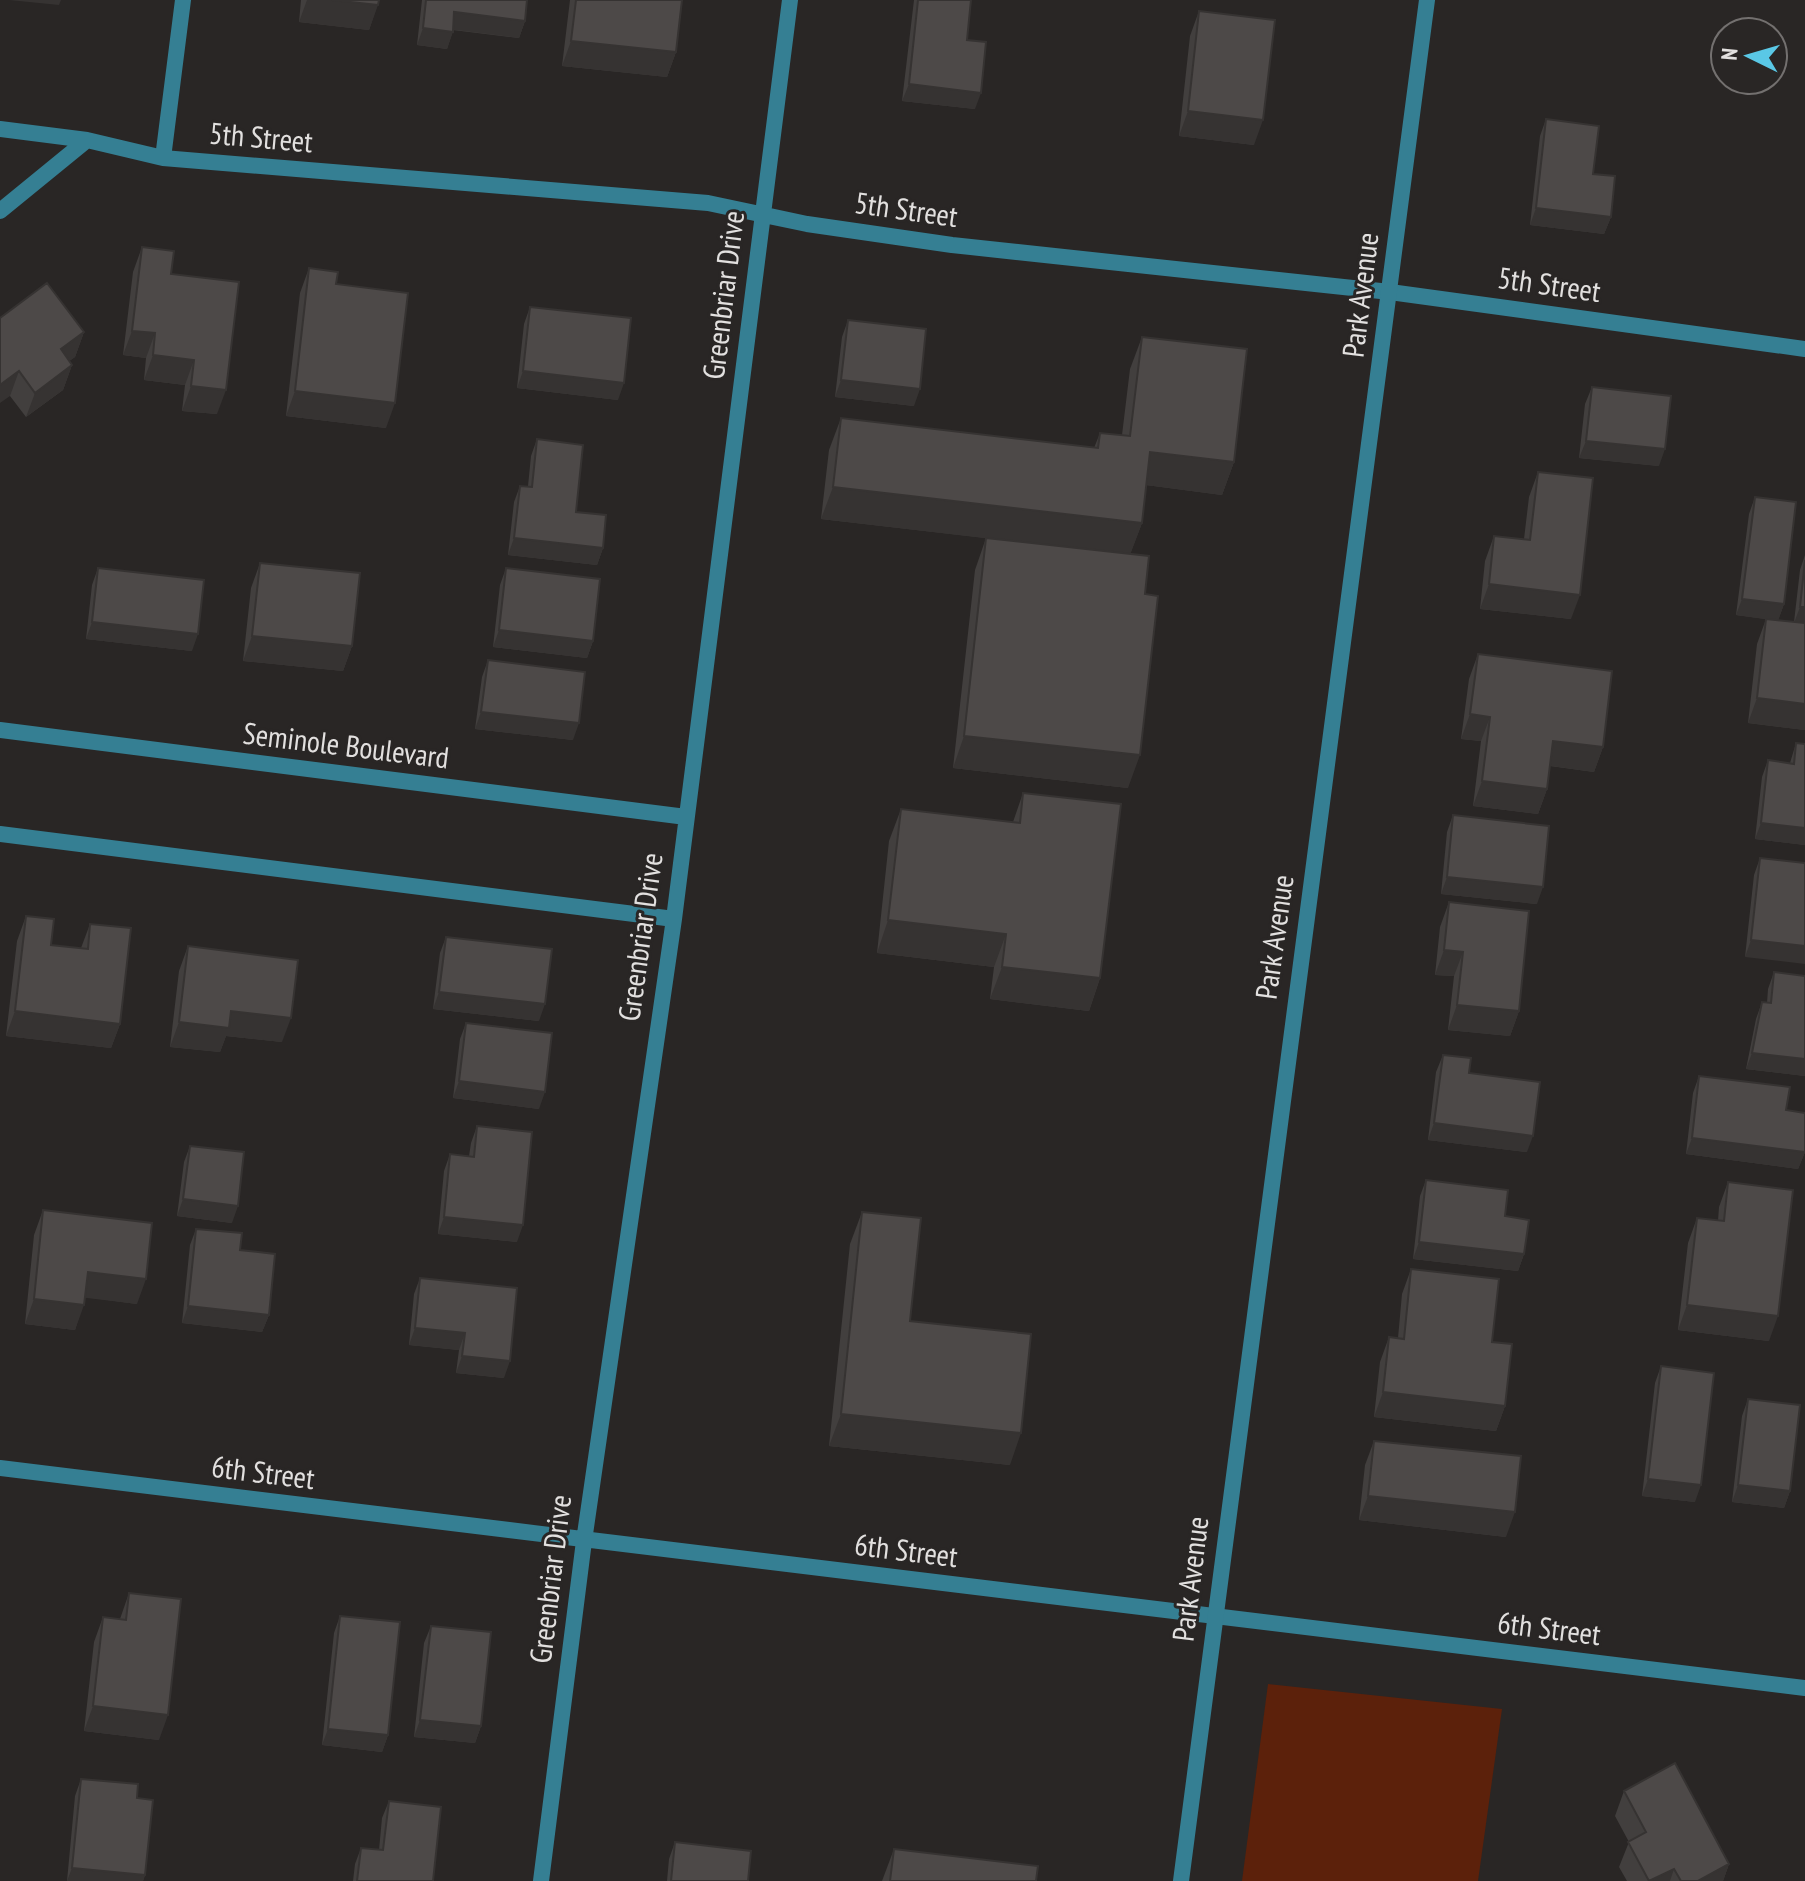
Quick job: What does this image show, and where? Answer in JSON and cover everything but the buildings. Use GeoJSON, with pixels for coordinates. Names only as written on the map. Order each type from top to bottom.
{"type":"FeatureCollection","features":[{"type":"Feature","properties":{"kind":"street"},"geometry":{"type":"LineString","coordinates":[[163,158],[183,0]]}},
{"type":"Feature","properties":{"kind":"street","name":"Greenbriar Drive"},"geometry":{"type":"LineString","coordinates":[[541,1881],[584,1541],[674,919],[790,0]]}},
{"type":"Feature","properties":{"kind":"street","name":"Park Avenue"},"geometry":{"type":"LineString","coordinates":[[1181,1881],[1427,0]]}},
{"type":"Feature","properties":{"kind":"street","name":"5th Street"},"geometry":{"type":"LineString","coordinates":[[0,129],[87,140],[163,158],[708,203],[762,215],[952,245],[1390,292],[1805,349]]}},
{"type":"Feature","properties":{"kind":"street"},"geometry":{"type":"LineString","coordinates":[[0,211],[87,140]]}},
{"type":"Feature","properties":{"kind":"street","name":"Seminole Boulevard"},"geometry":{"type":"LineString","coordinates":[[0,730],[686,817]]}},
{"type":"Feature","properties":{"kind":"street"},"geometry":{"type":"LineString","coordinates":[[0,834],[674,919]]}},
{"type":"Feature","properties":{"kind":"street","name":"6th Street"},"geometry":{"type":"LineString","coordinates":[[0,1468],[1805,1688]]}},
{"type":"Feature","properties":{"kind":"shaded area"},"geometry":{"type":"Polygon","coordinates":[[[1268,1684],[1502,1709],[1478,1881],[1242,1881],[1268,1684]]]}}]}
